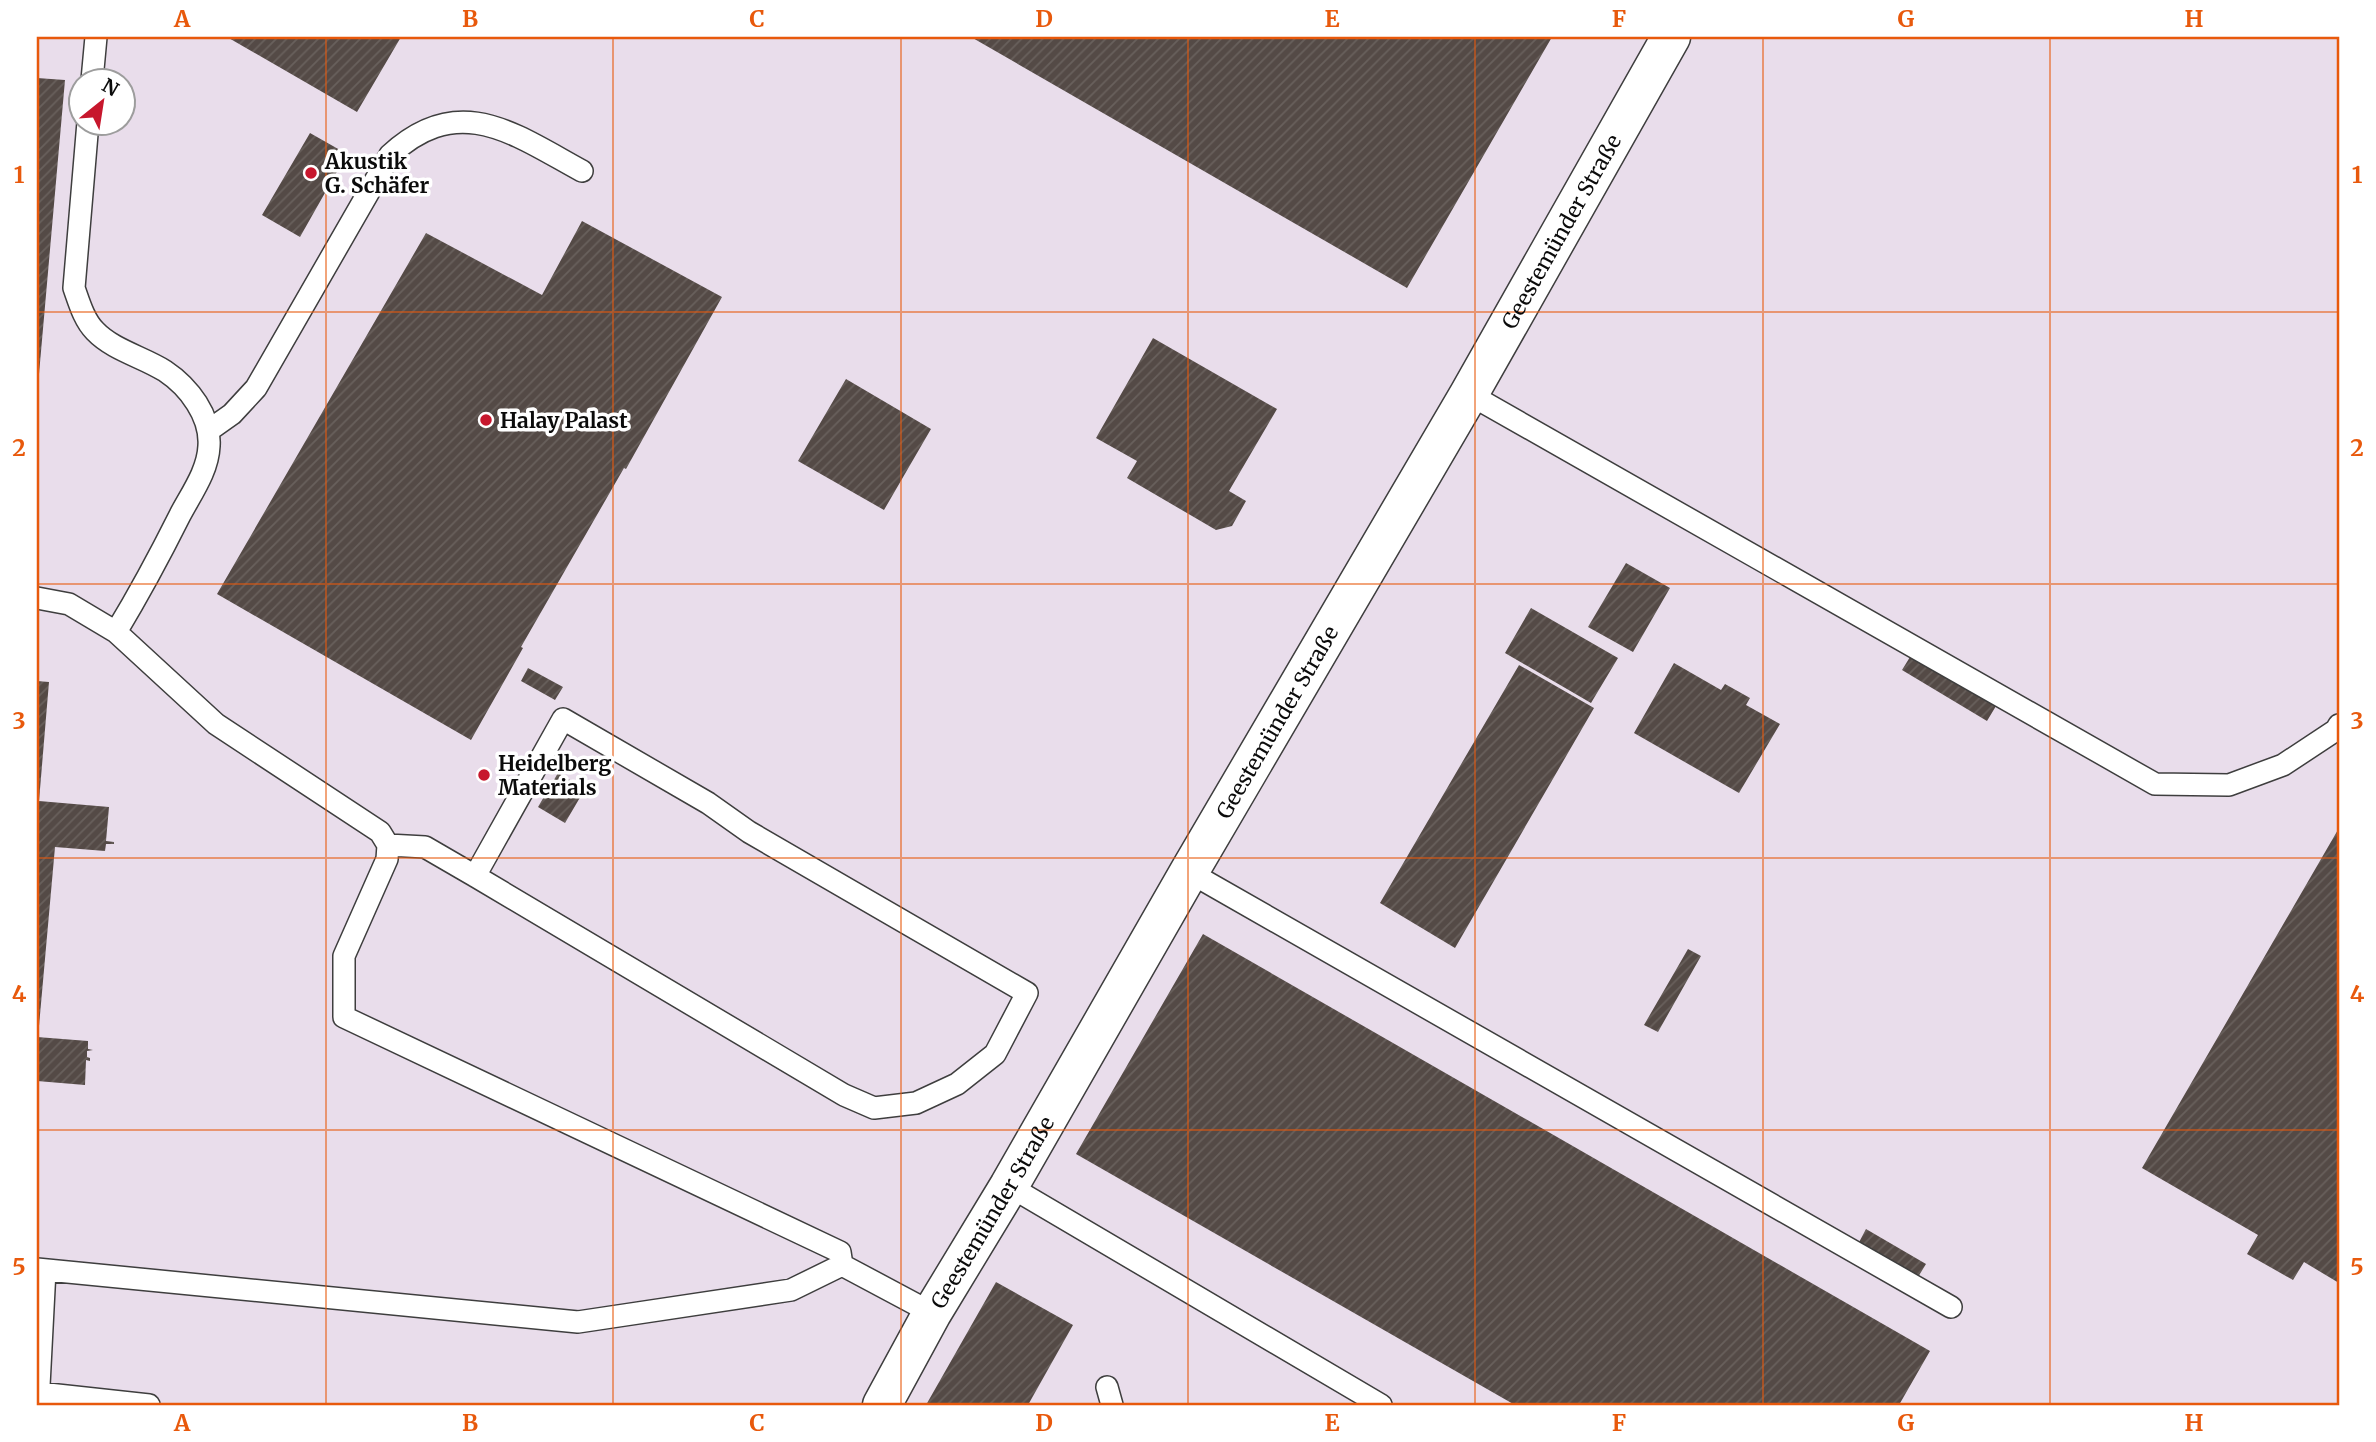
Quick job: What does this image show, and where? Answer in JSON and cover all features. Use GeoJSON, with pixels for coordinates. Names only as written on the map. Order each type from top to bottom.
{"type":"FeatureCollection","features":[{"type":"Feature","properties":{"kind":"street","name":"Geestemünder Straße"},"geometry":{"type":"LineString","coordinates":[[882,1405],[932,1313],[1009,1186],[1469,394],[1671,37]]}},
{"type":"Feature","properties":{"kind":"lane"},"geometry":{"type":"LineString","coordinates":[[93,66],[96,37]]}},
{"type":"Feature","properties":{"kind":"lane"},"geometry":{"type":"LineString","coordinates":[[208,431],[232,414],[256,388],[390,155],[409,137],[454,121],[479,123],[507,130],[582,171]]}},
{"type":"Feature","properties":{"kind":"lane"},"geometry":{"type":"LineString","coordinates":[[87,136],[74,288],[82,310],[94,331],[168,373],[188,392],[202,411],[209,447],[203,472],[140,593],[116,632]]}},
{"type":"Feature","properties":{"kind":"lane"},"geometry":{"type":"LineString","coordinates":[[1469,394],[2155,784],[2229,785],[2283,765],[2336,730],[2339,724]]}},
{"type":"Feature","properties":{"kind":"lane"},"geometry":{"type":"LineString","coordinates":[[37,598],[69,604],[116,632],[216,724],[380,832],[388,845],[387,859],[344,957],[344,1017],[840,1252],[842,1265]]}},
{"type":"Feature","properties":{"kind":"lane"},"geometry":{"type":"LineString","coordinates":[[388,845],[425,846],[475,876],[844,1095],[874,1108],[916,1103],[957,1084],[995,1054],[1027,993],[749,832],[708,803],[563,719],[475,876]]}},
{"type":"Feature","properties":{"kind":"lane"},"geometry":{"type":"LineString","coordinates":[[1189,872],[1951,1307]]}},
{"type":"Feature","properties":{"kind":"lane"},"geometry":{"type":"LineString","coordinates":[[1009,1186],[1381,1405]]}},
{"type":"Feature","properties":{"kind":"lane"},"geometry":{"type":"LineString","coordinates":[[149,1405],[39,1399],[41,1269],[578,1322],[791,1290],[842,1265]]}},
{"type":"Feature","properties":{"kind":"lane"},"geometry":{"type":"LineString","coordinates":[[842,1265],[932,1313]]}},
{"type":"Feature","properties":{"kind":"shaded area"},"geometry":{"type":"Polygon","coordinates":[[[37,37],[2339,37],[2339,1405],[37,1405],[37,37]]]}},
{"type":"Feature","properties":{"kind":"building"},"geometry":{"type":"Polygon","coordinates":[[[227,37],[401,37],[357,112],[227,37]]]}},
{"type":"Feature","properties":{"kind":"building"},"geometry":{"type":"Polygon","coordinates":[[[971,37],[1552,37],[1407,288],[971,37]]]}},
{"type":"Feature","properties":{"kind":"building"},"geometry":{"type":"Polygon","coordinates":[[[37,78],[65,80],[39,374],[37,374],[37,78]]]}},
{"type":"Feature","properties":{"kind":"building"},"geometry":{"type":"Polygon","coordinates":[[[310,133],[347,154],[300,237],[262,215],[310,133]]]}},
{"type":"Feature","properties":{"kind":"building","name":"Halay Palast"},"geometry":{"type":"Polygon","coordinates":[[[582,221],[722,297],[626,469],[624,468],[521,647],[523,648],[471,740],[217,594],[426,233],[542,295],[582,221]]]}},
{"type":"Feature","properties":{"kind":"building"},"geometry":{"type":"Polygon","coordinates":[[[1153,338],[1277,409],[1229,491],[1246,501],[1232,526],[1216,530],[1127,478],[1137,461],[1096,438],[1153,338]]]}},
{"type":"Feature","properties":{"kind":"building"},"geometry":{"type":"Polygon","coordinates":[[[846,379],[931,429],[884,510],[798,461],[846,379]]]}},
{"type":"Feature","properties":{"kind":"building"},"geometry":{"type":"Polygon","coordinates":[[[1626,563],[1670,588],[1633,652],[1588,627],[1626,563]]]}},
{"type":"Feature","properties":{"kind":"building"},"geometry":{"type":"Polygon","coordinates":[[[1531,608],[1618,658],[1591,703],[1505,653],[1531,608]]]}},
{"type":"Feature","properties":{"kind":"building"},"geometry":{"type":"Polygon","coordinates":[[[1910,657],[1996,706],[1987,721],[1902,670],[1910,657]]]}},
{"type":"Feature","properties":{"kind":"building"},"geometry":{"type":"Polygon","coordinates":[[[1674,663],[1721,690],[1725,684],[1750,698],[1746,705],[1780,724],[1739,793],[1634,733],[1674,663]]]}},
{"type":"Feature","properties":{"kind":"building"},"geometry":{"type":"Polygon","coordinates":[[[1519,665],[1594,708],[1455,948],[1380,903],[1519,665]]]}},
{"type":"Feature","properties":{"kind":"building"},"geometry":{"type":"Polygon","coordinates":[[[528,668],[563,687],[555,700],[521,681],[528,668]]]}},
{"type":"Feature","properties":{"kind":"building"},"geometry":{"type":"Polygon","coordinates":[[[37,681],[49,682],[39,801],[109,807],[106,841],[114,842],[106,844],[105,851],[55,847],[39,1026],[37,1026],[37,681]]]}},
{"type":"Feature","properties":{"kind":"building"},"geometry":{"type":"Polygon","coordinates":[[[558,773],[585,789],[565,823],[538,807],[558,773]]]}},
{"type":"Feature","properties":{"kind":"building"},"geometry":{"type":"Polygon","coordinates":[[[2339,828],[2339,1283],[2304,1262],[2293,1280],[2247,1254],[2258,1235],[2142,1168],[2339,828]]]}},
{"type":"Feature","properties":{"kind":"building"},"geometry":{"type":"Polygon","coordinates":[[[1203,934],[1930,1351],[1899,1405],[1515,1405],[1076,1154],[1203,934]]]}},
{"type":"Feature","properties":{"kind":"building"},"geometry":{"type":"Polygon","coordinates":[[[1688,949],[1701,956],[1658,1032],[1644,1025],[1688,949]]]}},
{"type":"Feature","properties":{"kind":"building"},"geometry":{"type":"Polygon","coordinates":[[[37,1037],[88,1041],[88,1049],[93,1050],[87,1051],[90,1061],[86,1060],[85,1085],[37,1081],[37,1037]]]}},
{"type":"Feature","properties":{"kind":"building"},"geometry":{"type":"Polygon","coordinates":[[[1866,1229],[1926,1264],[1915,1282],[1856,1248],[1866,1229]]]}},
{"type":"Feature","properties":{"kind":"building"},"geometry":{"type":"Polygon","coordinates":[[[996,1282],[1073,1325],[1028,1405],[926,1405],[996,1282]]]}},
{"type":"Feature","properties":{"kind":"place","name":"Akustik G. Schäfer"},"geometry":{"type":"Point","coordinates":[311,173]}},
{"type":"Feature","properties":{"kind":"place","name":"Halay Palast"},"geometry":{"type":"Point","coordinates":[486,420]}},
{"type":"Feature","properties":{"kind":"place","name":"Heidelberg Materials"},"geometry":{"type":"Point","coordinates":[484,775]}}]}
